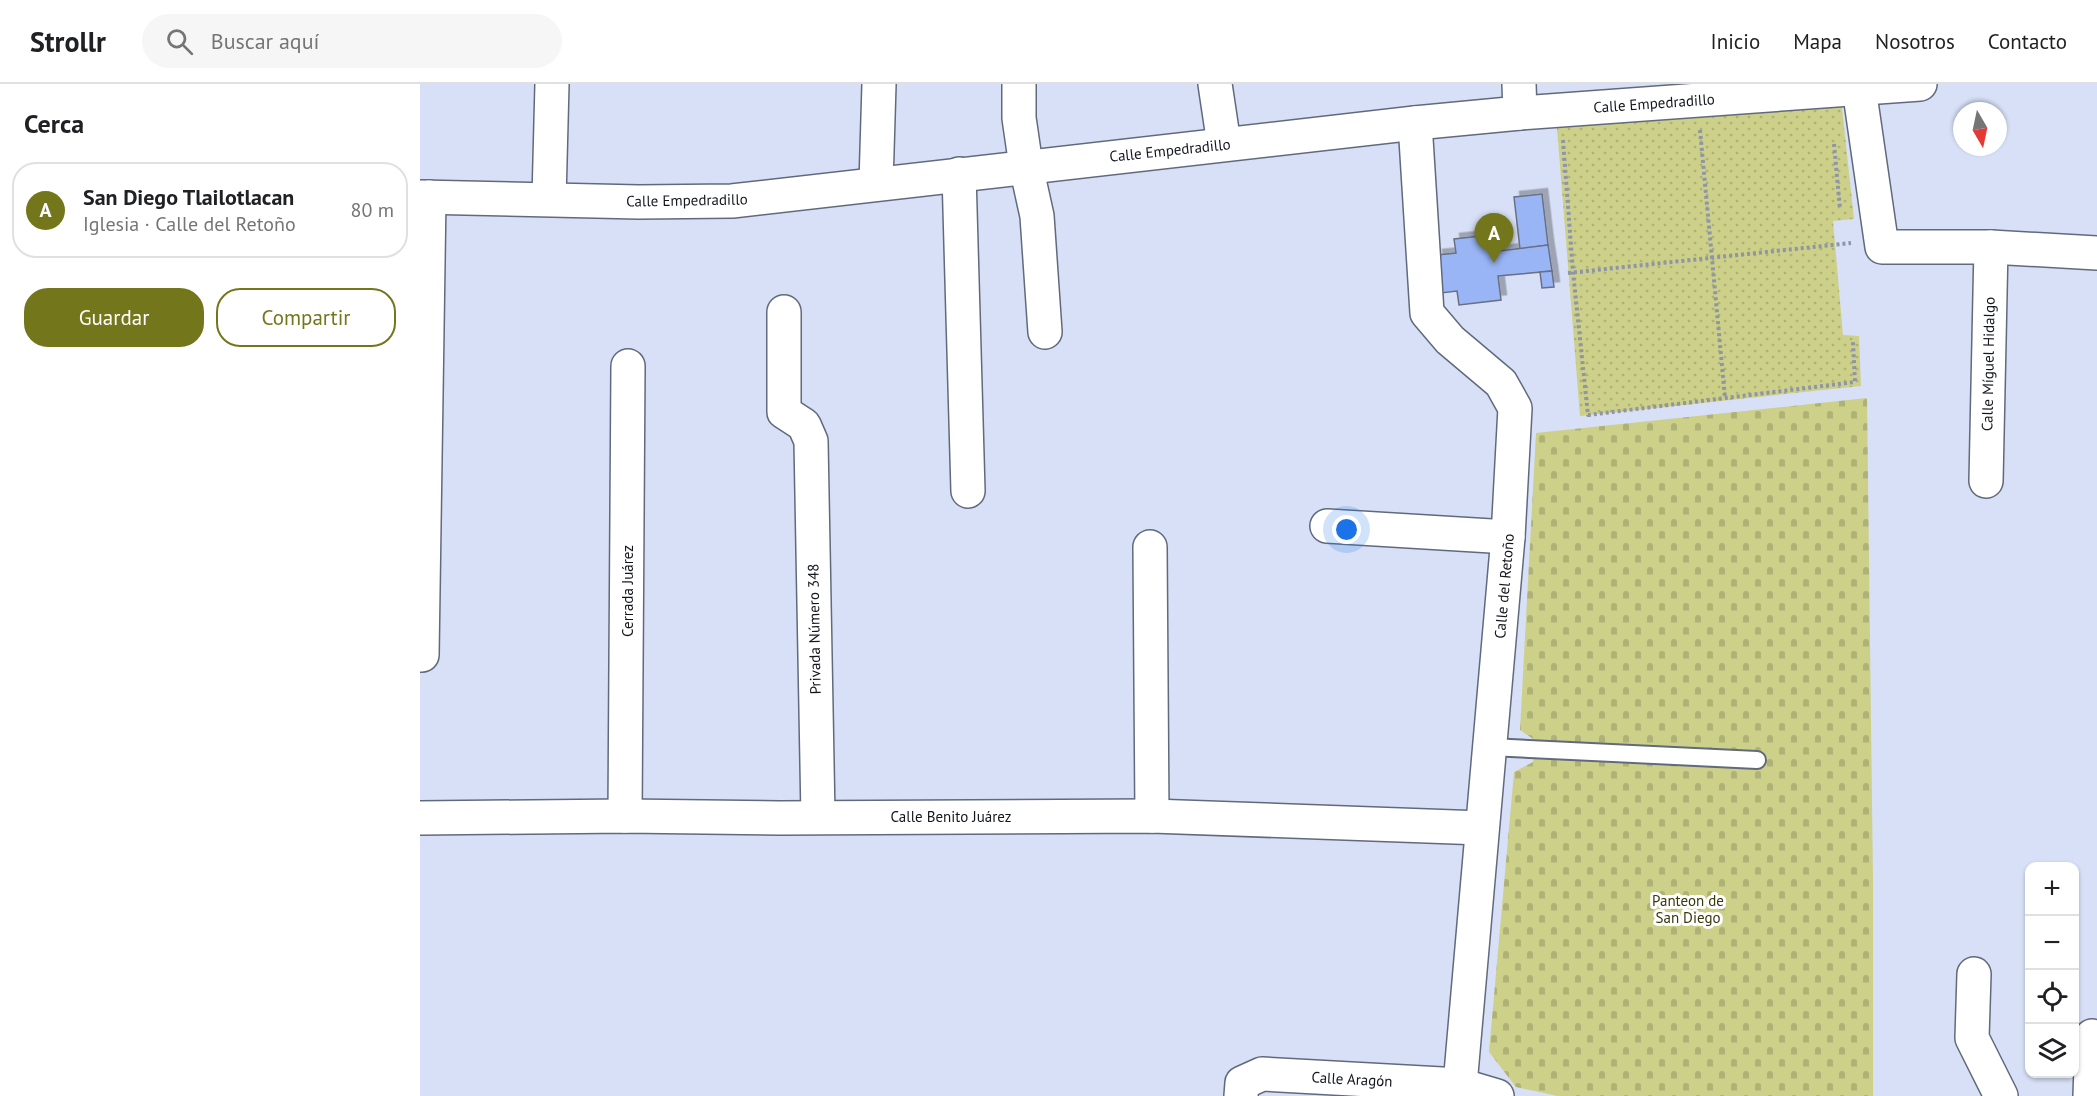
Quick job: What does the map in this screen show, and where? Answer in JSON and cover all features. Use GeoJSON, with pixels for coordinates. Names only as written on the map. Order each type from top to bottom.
{"type":"FeatureCollection","features":[{"type":"Feature","properties":{"kind":"street"},"geometry":{"type":"LineString","coordinates":[[549,199],[552,84]]}},
{"type":"Feature","properties":{"kind":"street"},"geometry":{"type":"LineString","coordinates":[[876,184],[879,84]]}},
{"type":"Feature","properties":{"kind":"street"},"geometry":{"type":"LineString","coordinates":[[1019,84],[1019,117],[1026,166],[1037,216],[1045,332]]}},
{"type":"Feature","properties":{"kind":"street"},"geometry":{"type":"LineString","coordinates":[[1215,84],[1224,144]]}},
{"type":"Feature","properties":{"kind":"street","name":"Calle Empedradillo"},"geometry":{"type":"LineString","coordinates":[[425,197],[639,202],[732,201],[1415,123],[1519,98],[1821,87],[1859,88],[1920,84]]}},
{"type":"Feature","properties":{"kind":"street"},"geometry":{"type":"LineString","coordinates":[[1859,88],[1870,244],[2097,253]]}},
{"type":"Feature","properties":{"kind":"street","name":"Calle del Retoño"},"geometry":{"type":"LineString","coordinates":[[1415,123],[1427,313],[1450,340],[1501,383],[1515,408],[1508,537],[1460,1085]]}},
{"type":"Feature","properties":{"kind":"street"},"geometry":{"type":"LineString","coordinates":[[959,174],[968,491]]}},
{"type":"Feature","properties":{"kind":"street"},"geometry":{"type":"LineString","coordinates":[[422,655],[425,197]]}},
{"type":"Feature","properties":{"kind":"street","name":"Calle Míguel Hidalgo"},"geometry":{"type":"LineString","coordinates":[[1986,481],[1990,247]]}},
{"type":"Feature","properties":{"kind":"street","name":"Privada Número 348"},"geometry":{"type":"LineString","coordinates":[[784,312],[784,412],[804,425],[811,441],[818,817]]}},
{"type":"Feature","properties":{"kind":"street","name":"Cerrada Juárez"},"geometry":{"type":"LineString","coordinates":[[626,816],[628,366]]}},
{"type":"Feature","properties":{"kind":"street"},"geometry":{"type":"LineString","coordinates":[[1327,526],[1508,537]]}},
{"type":"Feature","properties":{"kind":"street"},"geometry":{"type":"LineString","coordinates":[[1150,547],[1152,816]]}},
{"type":"Feature","properties":{"kind":"street","name":"Calle Benito Juárez"},"geometry":{"type":"LineString","coordinates":[[420,818],[1152,816],[1482,828]]}},
{"type":"Feature","properties":{"kind":"street"},"geometry":{"type":"LineString","coordinates":[[1974,974],[1972,1038],[2001,1096]]}},
{"type":"Feature","properties":{"kind":"street"},"geometry":{"type":"LineString","coordinates":[[2090,1096],[2092,1036]]}},
{"type":"Feature","properties":{"kind":"street","name":"Calle Aragón"},"geometry":{"type":"LineString","coordinates":[[1241,1089],[1262,1074],[1460,1085],[1497,1096]]}},
{"type":"Feature","properties":{"kind":"lane"},"geometry":{"type":"LineString","coordinates":[[1490,747],[1757,760]]}},
{"type":"Feature","properties":{"kind":"path"},"geometry":{"type":"LineString","coordinates":[[1699,122],[1725,398]]}},
{"type":"Feature","properties":{"kind":"path"},"geometry":{"type":"LineString","coordinates":[[1562,135],[1571,272],[1588,415],[1855,382],[1853,342]]}},
{"type":"Feature","properties":{"kind":"path"},"geometry":{"type":"LineString","coordinates":[[1834,143],[1840,209]]}},
{"type":"Feature","properties":{"kind":"path"},"geometry":{"type":"LineString","coordinates":[[1571,272],[1870,244]]}},
{"type":"Feature","properties":{"kind":"green space"},"geometry":{"type":"Polygon","coordinates":[[[1841,99],[1854,219],[1833,221],[1843,335],[1859,336],[1861,386],[1580,416],[1557,128],[1841,99]]]}},
{"type":"Feature","properties":{"kind":"green space","name":"Panteon de San Diego"},"geometry":{"type":"Polygon","coordinates":[[[1867,398],[1873,881],[1873,1096],[1558,1096],[1516,1087],[1489,1052],[1514,772],[1533,762],[1536,741],[1520,730],[1536,433],[1867,398]]]}},
{"type":"Feature","properties":{"kind":"building"},"geometry":{"type":"Polygon","coordinates":[[[1542,194],[1548,245],[1520,249],[1514,197],[1542,194]]]}},
{"type":"Feature","properties":{"kind":"building"},"geometry":{"type":"Polygon","coordinates":[[[1489,235],[1491,252],[1548,245],[1552,271],[1498,276],[1501,300],[1459,305],[1457,291],[1441,293],[1437,255],[1456,253],[1454,239],[1489,235]]]}},
{"type":"Feature","properties":{"kind":"building"},"geometry":{"type":"Polygon","coordinates":[[[1552,271],[1554,287],[1542,288],[1540,272],[1552,271]]]}},
{"type":"Feature","properties":{"kind":"place","name":"San Diego Tlailotlacan"},"geometry":{"type":"Point","coordinates":[1494,263]}}]}
